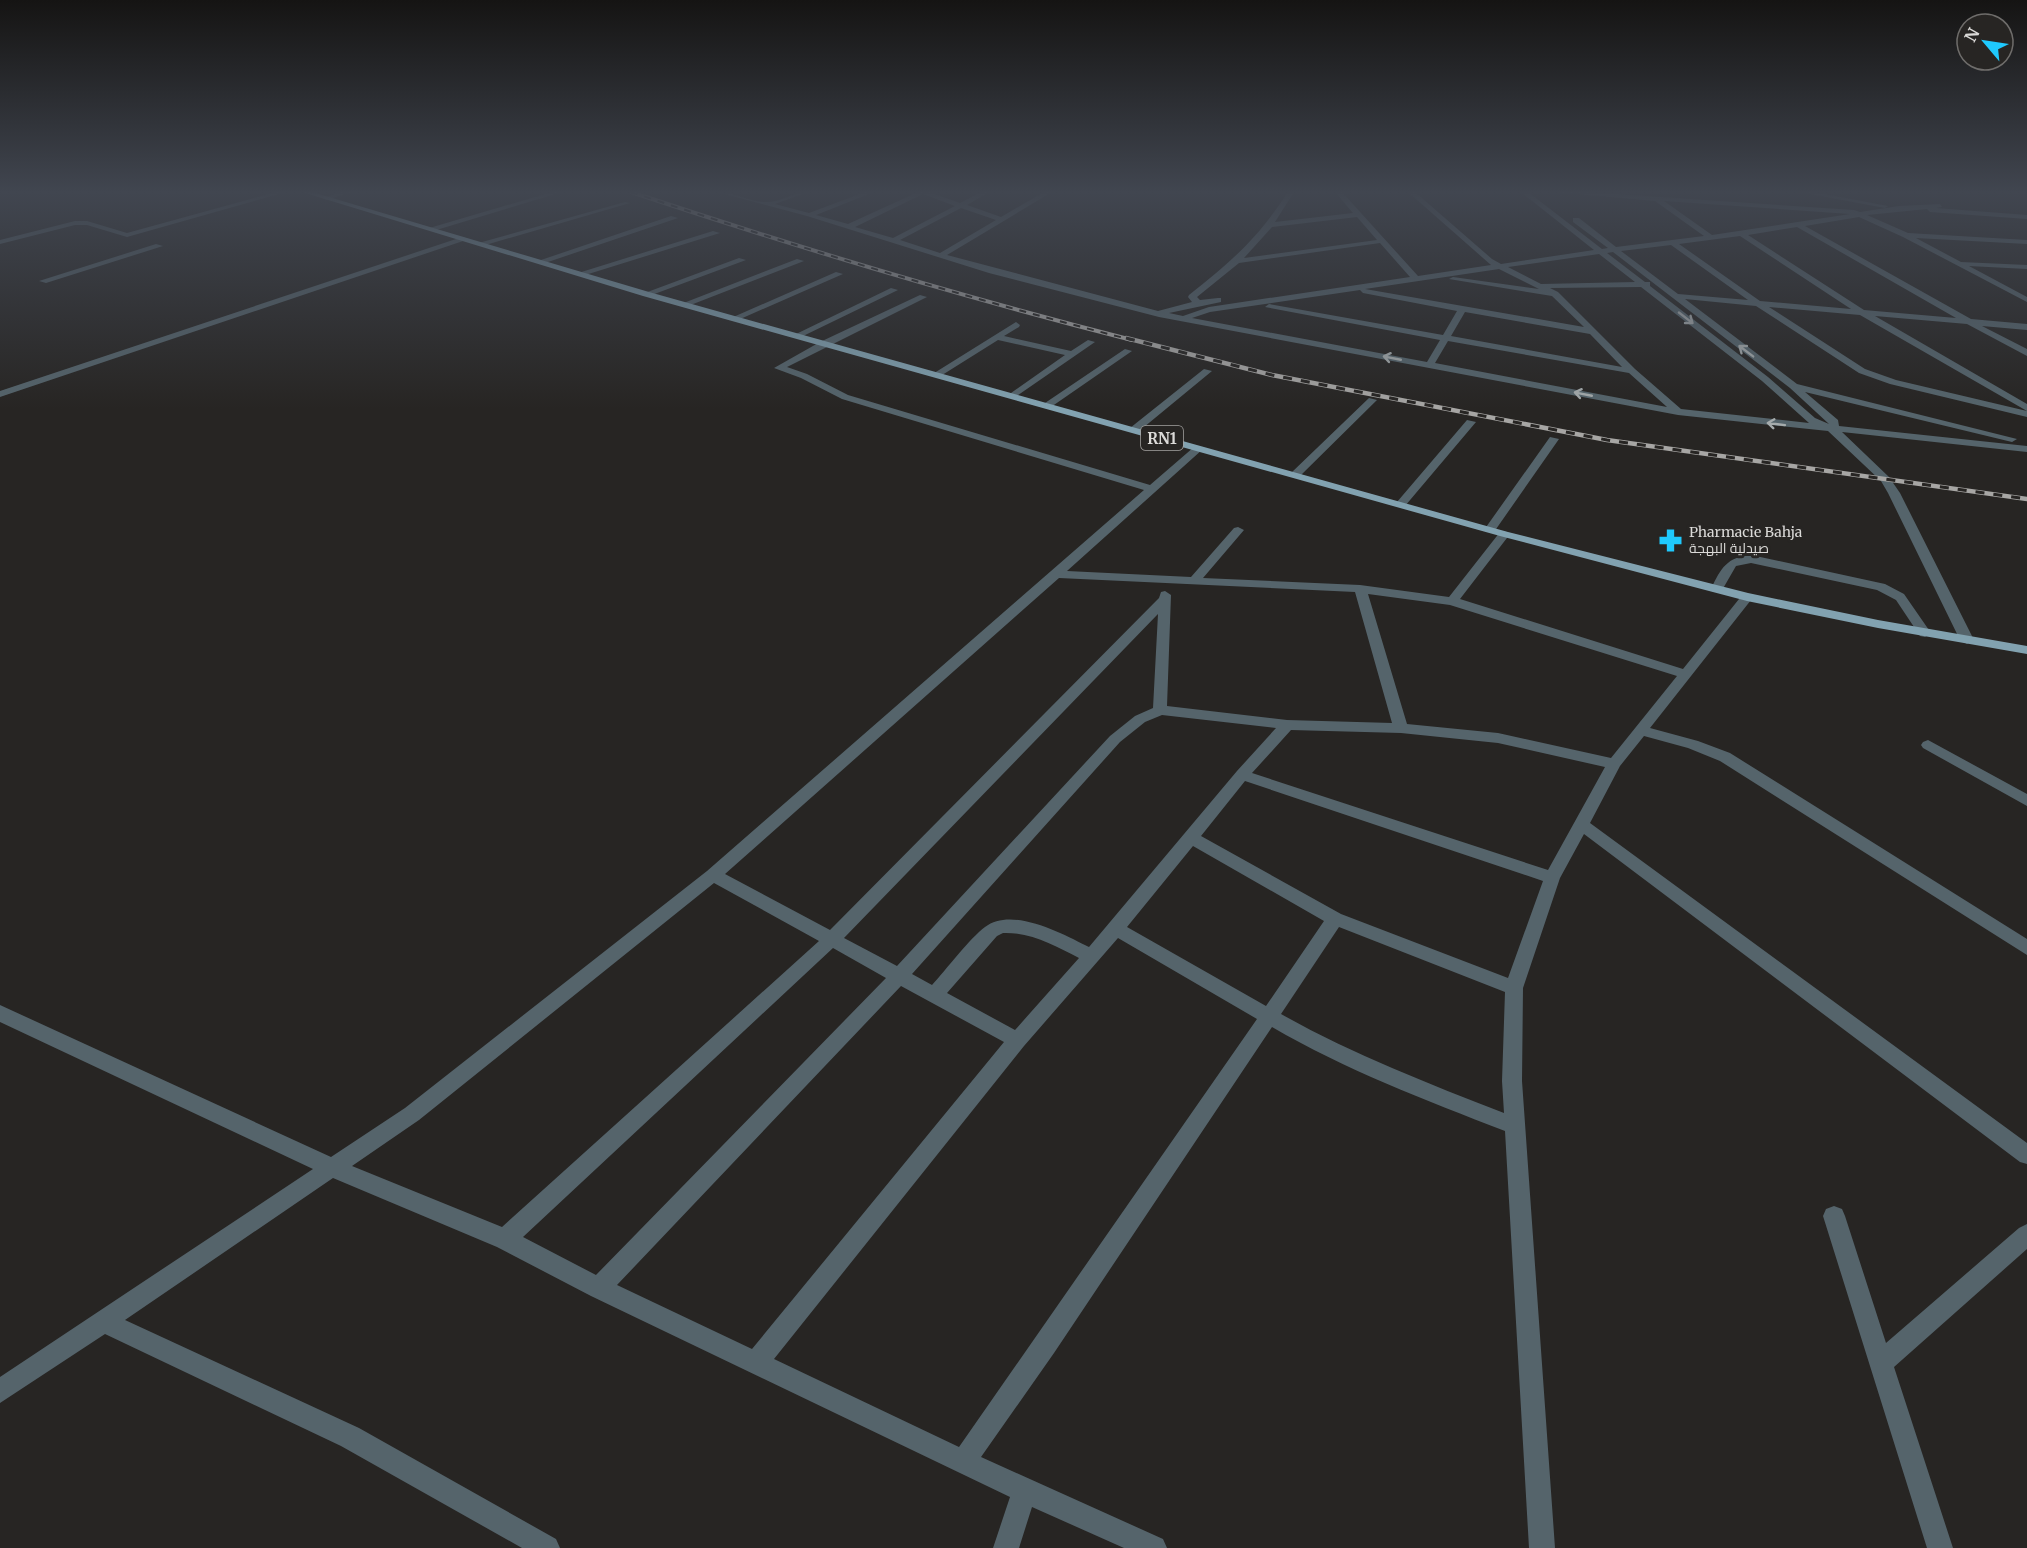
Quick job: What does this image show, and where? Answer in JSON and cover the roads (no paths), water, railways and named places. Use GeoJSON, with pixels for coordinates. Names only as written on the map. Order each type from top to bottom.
{"type":"FeatureCollection","features":[{"type":"Feature","properties":{"kind":"main road","name":"RN1"},"geometry":{"type":"LineString","coordinates":[[551,264],[646,294],[1014,395],[1504,534],[1747,597],[1925,633],[2027,650]]}},
{"type":"Feature","properties":{"kind":"street"},"geometry":{"type":"LineString","coordinates":[[43,281],[99,264]]}},
{"type":"Feature","properties":{"kind":"street"},"geometry":{"type":"LineString","coordinates":[[0,394],[389,264]]}},
{"type":"Feature","properties":{"kind":"street"},"geometry":{"type":"LineString","coordinates":[[579,274],[612,264]]}},
{"type":"Feature","properties":{"kind":"street"},"geometry":{"type":"LineString","coordinates":[[646,294],[730,264]]}},
{"type":"Feature","properties":{"kind":"street"},"geometry":{"type":"LineString","coordinates":[[685,304],[791,264]]}},
{"type":"Feature","properties":{"kind":"street"},"geometry":{"type":"LineString","coordinates":[[971,264],[1159,314],[1678,412],[2027,449]]}},
{"type":"Feature","properties":{"kind":"street"},"geometry":{"type":"LineString","coordinates":[[1209,310],[1196,303],[1192,297],[1233,264]]}},
{"type":"Feature","properties":{"kind":"street"},"geometry":{"type":"LineString","coordinates":[[1401,264],[1416,279]]}},
{"type":"Feature","properties":{"kind":"street"},"geometry":{"type":"LineString","coordinates":[[1159,314],[1196,303],[1466,264]]}},
{"type":"Feature","properties":{"kind":"street"},"geometry":{"type":"LineString","coordinates":[[1495,264],[1555,294],[1632,371],[1678,412]]}},
{"type":"Feature","properties":{"kind":"street"},"geometry":{"type":"LineString","coordinates":[[1184,318],[1209,310],[1518,264]]}},
{"type":"Feature","properties":{"kind":"street"},"geometry":{"type":"LineString","coordinates":[[1616,264],[1765,379],[1812,420],[1834,430],[1885,479],[1967,640]]}},
{"type":"Feature","properties":{"kind":"street"},"geometry":{"type":"LineString","coordinates":[[1634,264],[1793,386],[1834,422],[1834,430]]}},
{"type":"Feature","properties":{"kind":"street"},"geometry":{"type":"LineString","coordinates":[[1703,264],[1759,304],[1871,375],[2027,414]]}},
{"type":"Feature","properties":{"kind":"street"},"geometry":{"type":"LineString","coordinates":[[1788,264],[1863,313],[2027,408]]}},
{"type":"Feature","properties":{"kind":"street"},"geometry":{"type":"LineString","coordinates":[[1868,264],[2027,353]]}},
{"type":"Feature","properties":{"kind":"street"},"geometry":{"type":"LineString","coordinates":[[1960,264],[2025,298]]}},
{"type":"Feature","properties":{"kind":"street"},"geometry":{"type":"LineString","coordinates":[[1979,264],[2027,267]]}},
{"type":"Feature","properties":{"kind":"street"},"geometry":{"type":"LineString","coordinates":[[735,318],[839,274]]}},
{"type":"Feature","properties":{"kind":"street"},"geometry":{"type":"LineString","coordinates":[[1438,277],[1555,294]]}},
{"type":"Feature","properties":{"kind":"street"},"geometry":{"type":"LineString","coordinates":[[1542,286],[1659,284]]}},
{"type":"Feature","properties":{"kind":"street"},"geometry":{"type":"LineString","coordinates":[[1328,285],[1595,332]]}},
{"type":"Feature","properties":{"kind":"street"},"geometry":{"type":"LineString","coordinates":[[798,335],[894,290]]}},
{"type":"Feature","properties":{"kind":"street"},"geometry":{"type":"LineString","coordinates":[[1655,294],[2027,327]]}},
{"type":"Feature","properties":{"kind":"street"},"geometry":{"type":"LineString","coordinates":[[923,297],[823,344],[779,368],[804,376],[845,397],[1152,489]]}},
{"type":"Feature","properties":{"kind":"street"},"geometry":{"type":"LineString","coordinates":[[1228,299],[1446,340],[1632,371]]}},
{"type":"Feature","properties":{"kind":"street"},"geometry":{"type":"LineString","coordinates":[[1430,365],[1462,309]]}},
{"type":"Feature","properties":{"kind":"street"},"geometry":{"type":"LineString","coordinates":[[936,375],[1016,325]]}},
{"type":"Feature","properties":{"kind":"street"},"geometry":{"type":"LineString","coordinates":[[997,337],[1072,354]]}},
{"type":"Feature","properties":{"kind":"street"},"geometry":{"type":"LineString","coordinates":[[1014,395],[1091,342]]}},
{"type":"Feature","properties":{"kind":"street"},"geometry":{"type":"LineString","coordinates":[[1048,405],[1128,351]]}},
{"type":"Feature","properties":{"kind":"street"},"geometry":{"type":"LineString","coordinates":[[1134,430],[1207,371]]}},
{"type":"Feature","properties":{"kind":"street"},"geometry":{"type":"LineString","coordinates":[[1765,379],[2027,443]]}},
{"type":"Feature","properties":{"kind":"street"},"geometry":{"type":"LineString","coordinates":[[1295,475],[1372,400]]}},
{"type":"Feature","properties":{"kind":"street"},"geometry":{"type":"LineString","coordinates":[[1401,504],[1471,422]]}},
{"type":"Feature","properties":{"kind":"street"},"geometry":{"type":"LineString","coordinates":[[1490,530],[1554,439]]}},
{"type":"Feature","properties":{"kind":"street"},"geometry":{"type":"LineString","coordinates":[[0,1391],[412,1114],[713,874],[1198,448]]}},
{"type":"Feature","properties":{"kind":"street"},"geometry":{"type":"LineString","coordinates":[[1194,581],[1238,530]]}},
{"type":"Feature","properties":{"kind":"street"},"geometry":{"type":"LineString","coordinates":[[1452,601],[1504,534]]}},
{"type":"Feature","properties":{"kind":"street"},"geometry":{"type":"LineString","coordinates":[[1717,589],[1729,563],[1738,559],[1751,559],[1881,587],[1900,597],[1925,633]]}},
{"type":"Feature","properties":{"kind":"street"},"geometry":{"type":"LineString","coordinates":[[1057,574],[1360,589],[1452,601],[1686,674]]}},
{"type":"Feature","properties":{"kind":"street"},"geometry":{"type":"LineString","coordinates":[[1160,710],[1164,600],[1167,579]]}},
{"type":"Feature","properties":{"kind":"street"},"geometry":{"type":"LineString","coordinates":[[1360,589],[1401,728]]}},
{"type":"Feature","properties":{"kind":"street"},"geometry":{"type":"LineString","coordinates":[[1542,1548],[1512,1081],[1514,988],[1552,878],[1614,764],[1747,597]]}},
{"type":"Feature","properties":{"kind":"street"},"geometry":{"type":"LineString","coordinates":[[505,1239],[831,940],[1164,600]]}},
{"type":"Feature","properties":{"kind":"street"},"geometry":{"type":"LineString","coordinates":[[599,1288],[898,977],[1115,739],[1135,723],[1160,710],[1287,725],[1401,728],[1498,738],[1614,764]]}},
{"type":"Feature","properties":{"kind":"street"},"geometry":{"type":"LineString","coordinates":[[756,1363],[1017,1040],[1116,929],[1242,775],[1287,725]]}},
{"type":"Feature","properties":{"kind":"street"},"geometry":{"type":"LineString","coordinates":[[1640,730],[1693,744],[1725,757],[2027,948]]}},
{"type":"Feature","properties":{"kind":"street"},"geometry":{"type":"LineString","coordinates":[[1928,745],[2027,801]]}},
{"type":"Feature","properties":{"kind":"street"},"geometry":{"type":"LineString","coordinates":[[1242,775],[1552,878]]}},
{"type":"Feature","properties":{"kind":"street"},"geometry":{"type":"LineString","coordinates":[[1582,825],[2027,1155]]}},
{"type":"Feature","properties":{"kind":"street"},"geometry":{"type":"LineString","coordinates":[[1191,838],[1335,919],[1514,988]]}},
{"type":"Feature","properties":{"kind":"street"},"geometry":{"type":"LineString","coordinates":[[713,874],[1017,1040]]}},
{"type":"Feature","properties":{"kind":"street"},"geometry":{"type":"LineString","coordinates":[[964,1461],[1053,1335],[1335,919]]}},
{"type":"Feature","properties":{"kind":"street"},"geometry":{"type":"LineString","coordinates":[[933,996],[992,931],[1000,926],[1009,925],[1027,929],[1092,956]]}},
{"type":"Feature","properties":{"kind":"street"},"geometry":{"type":"LineString","coordinates":[[1116,929],[1321,1046],[1391,1078],[1515,1126]]}},
{"type":"Feature","properties":{"kind":"street"},"geometry":{"type":"LineString","coordinates":[[0,1013],[332,1168],[505,1239],[599,1288],[756,1363],[1025,1491],[1154,1548]]}},
{"type":"Feature","properties":{"kind":"street"},"geometry":{"type":"LineString","coordinates":[[1834,1216],[1940,1548]]}},
{"type":"Feature","properties":{"kind":"street"},"geometry":{"type":"LineString","coordinates":[[1881,1363],[2027,1235]]}},
{"type":"Feature","properties":{"kind":"street"},"geometry":{"type":"LineString","coordinates":[[104,1322],[350,1437],[547,1548]]}},
{"type":"Feature","properties":{"kind":"street"},"geometry":{"type":"LineString","coordinates":[[1006,1548],[1025,1491]]}},
{"type":"Feature","properties":{"kind":"railway"},"geometry":{"type":"LineString","coordinates":[[861,264],[1132,340]]}},
{"type":"Feature","properties":{"kind":"railway"},"geometry":{"type":"LineString","coordinates":[[1126,338],[1272,375],[1607,440],[2027,499]]}},
{"type":"Feature","properties":{"kind":"place","name":"Pharmacie Bahja صيدلية البهجة"},"geometry":{"type":"Point","coordinates":[1671,540]}}]}
